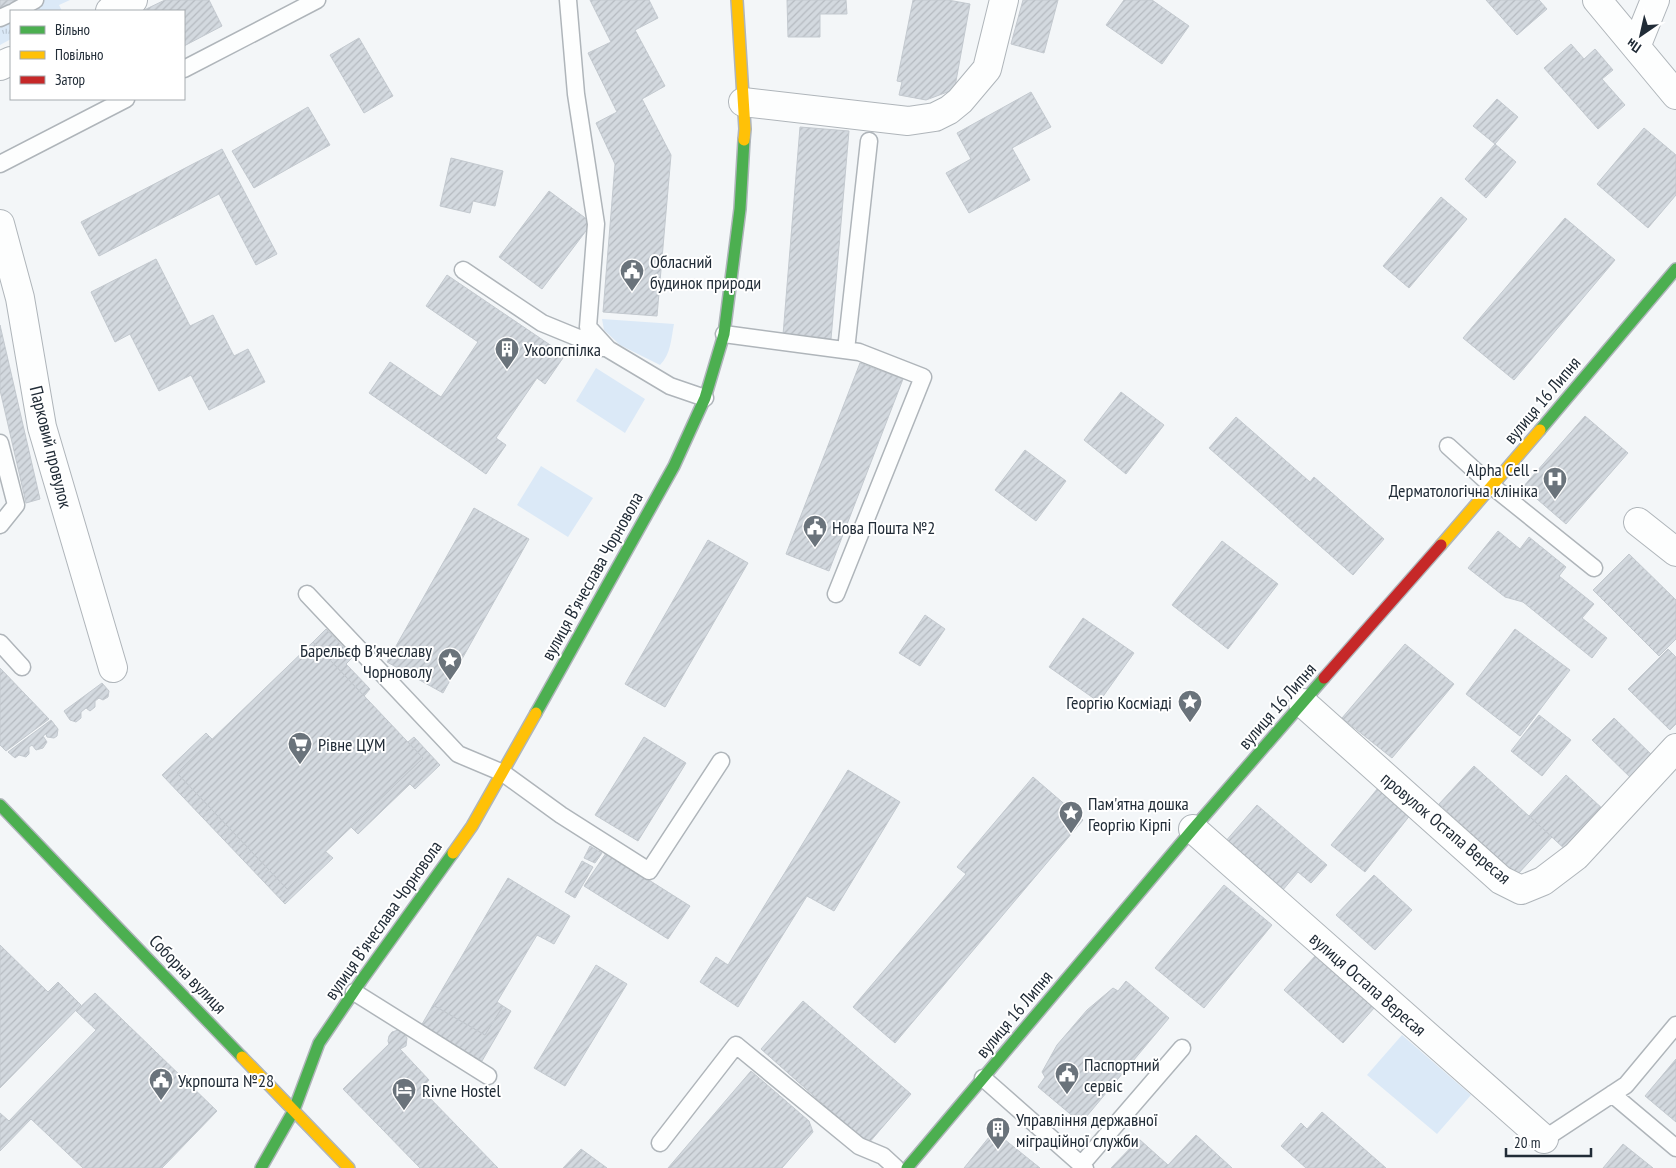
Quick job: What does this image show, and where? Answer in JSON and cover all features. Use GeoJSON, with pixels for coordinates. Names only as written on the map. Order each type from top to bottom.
{"type":"FeatureCollection","features":[{"type":"Feature","properties":{"kind":"main road","name":"вулиця Вʼячеслава Чорновола"},"geometry":{"type":"LineString","coordinates":[[261,1168],[294,1110],[319,1042],[472,826],[674,466],[705,398],[724,334],[740,209],[745,129],[738,0]]}},
{"type":"Feature","properties":{"kind":"main road","name":"вулиця 16 Липня"},"geometry":{"type":"LineString","coordinates":[[907,1168],[1192,829],[1492,486],[1676,269]]}},
{"type":"Feature","properties":{"kind":"main road","name":"Соборна вулиця"},"geometry":{"type":"LineString","coordinates":[[0,805],[349,1168]]}},
{"type":"Feature","properties":{"kind":"street"},"geometry":{"type":"LineString","coordinates":[[112,10],[133,0]]}},
{"type":"Feature","properties":{"kind":"street"},"geometry":{"type":"LineString","coordinates":[[743,102],[908,121],[935,118],[960,101],[987,69],[1004,0]]}},
{"type":"Feature","properties":{"kind":"street"},"geometry":{"type":"LineString","coordinates":[[1597,0],[1676,95]]}},
{"type":"Feature","properties":{"kind":"street"},"geometry":{"type":"LineString","coordinates":[[1636,48],[1655,0]]}},
{"type":"Feature","properties":{"kind":"street","name":"Парковий провулок"},"geometry":{"type":"LineString","coordinates":[[0,224],[20,298],[42,427],[113,668]]}},
{"type":"Feature","properties":{"kind":"street"},"geometry":{"type":"LineString","coordinates":[[1638,522],[1676,552]]}},
{"type":"Feature","properties":{"kind":"street","name":"провулок Остапа Вересая"},"geometry":{"type":"LineString","coordinates":[[1302,703],[1501,880],[1522,890],[1543,881],[1576,856],[1676,748]]}},
{"type":"Feature","properties":{"kind":"street","name":"вулиця Остапа Вересая"},"geometry":{"type":"LineString","coordinates":[[1192,829],[1544,1139]]}},
{"type":"Feature","properties":{"kind":"lane"},"geometry":{"type":"LineString","coordinates":[[17,10],[35,0]]}},
{"type":"Feature","properties":{"kind":"lane"},"geometry":{"type":"LineString","coordinates":[[185,68],[317,0]]}},
{"type":"Feature","properties":{"kind":"lane"},"geometry":{"type":"LineString","coordinates":[[568,0],[576,94],[596,224],[588,326],[608,349]]}},
{"type":"Feature","properties":{"kind":"lane"},"geometry":{"type":"LineString","coordinates":[[0,164],[124,100]]}},
{"type":"Feature","properties":{"kind":"lane"},"geometry":{"type":"LineString","coordinates":[[846,350],[870,141]]}},
{"type":"Feature","properties":{"kind":"lane"},"geometry":{"type":"LineString","coordinates":[[463,270],[542,323],[608,349],[670,386],[705,398]]}},
{"type":"Feature","properties":{"kind":"lane"},"geometry":{"type":"LineString","coordinates":[[724,334],[859,352],[923,377],[836,594]]}},
{"type":"Feature","properties":{"kind":"lane"},"geometry":{"type":"LineString","coordinates":[[0,442],[16,505],[0,525]]}},
{"type":"Feature","properties":{"kind":"lane"},"geometry":{"type":"LineString","coordinates":[[1448,446],[1492,486],[1594,568]]}},
{"type":"Feature","properties":{"kind":"lane"},"geometry":{"type":"LineString","coordinates":[[307,594],[458,754],[503,773],[562,815],[649,871],[721,761]]}},
{"type":"Feature","properties":{"kind":"lane"},"geometry":{"type":"LineString","coordinates":[[0,644],[22,667]]}},
{"type":"Feature","properties":{"kind":"lane"},"geometry":{"type":"LineString","coordinates":[[354,992],[488,1076]]}},
{"type":"Feature","properties":{"kind":"lane"},"geometry":{"type":"LineString","coordinates":[[1544,1139],[1626,1085],[1676,1025]]}},
{"type":"Feature","properties":{"kind":"lane"},"geometry":{"type":"LineString","coordinates":[[660,1143],[736,1045],[859,1146],[883,1156],[896,1168]]}},
{"type":"Feature","properties":{"kind":"lane"},"geometry":{"type":"LineString","coordinates":[[983,1078],[1083,1166],[1182,1048]]}},
{"type":"Feature","properties":{"kind":"lane"},"geometry":{"type":"LineString","coordinates":[[1612,1094],[1676,1148]]}},
{"type":"Feature","properties":{"kind":"green space"},"geometry":{"type":"Polygon","coordinates":[[[0,0],[70,0],[59,5],[62,10],[10,10],[10,40],[0,45],[0,0]]]}},
{"type":"Feature","properties":{"kind":"green space"},"geometry":{"type":"Polygon","coordinates":[[[602,319],[674,324],[670,346],[664,361],[660,365],[620,345],[604,330],[602,319]]]}},
{"type":"Feature","properties":{"kind":"green space"},"geometry":{"type":"Polygon","coordinates":[[[596,368],[645,399],[625,433],[576,401],[596,368]]]}},
{"type":"Feature","properties":{"kind":"green space"},"geometry":{"type":"Polygon","coordinates":[[[541,466],[593,498],[568,537],[517,505],[541,466]]]}},
{"type":"Feature","properties":{"kind":"green space"},"geometry":{"type":"Polygon","coordinates":[[[1402,1035],[1471,1095],[1437,1134],[1367,1075],[1402,1035]]]}},
{"type":"Feature","properties":{"kind":"building"},"geometry":{"type":"Polygon","coordinates":[[[0,0],[18,0],[0,9],[0,0]]]}},
{"type":"Feature","properties":{"kind":"building"},"geometry":{"type":"Polygon","coordinates":[[[165,0],[209,0],[222,26],[185,45],[185,10],[144,10],[165,0]]]}},
{"type":"Feature","properties":{"kind":"building"},"geometry":{"type":"Polygon","coordinates":[[[590,0],[649,0],[658,18],[635,30],[665,86],[642,99],[671,155],[657,316],[603,312],[615,164],[596,123],[617,112],[588,53],[611,42],[590,0]]]}},
{"type":"Feature","properties":{"kind":"building"},"geometry":{"type":"Polygon","coordinates":[[[787,0],[846,0],[847,14],[820,14],[820,37],[788,37],[787,0]]]}},
{"type":"Feature","properties":{"kind":"building"},"geometry":{"type":"Polygon","coordinates":[[[913,0],[948,0],[970,4],[954,92],[950,91],[926,100],[899,95],[902,82],[897,81],[913,0]]]}},
{"type":"Feature","properties":{"kind":"building"},"geometry":{"type":"Polygon","coordinates":[[[1023,0],[1058,0],[1044,53],[1011,44],[1023,0]]]}},
{"type":"Feature","properties":{"kind":"building"},"geometry":{"type":"Polygon","coordinates":[[[1124,0],[1152,0],[1189,26],[1162,64],[1106,25],[1124,0]]]}},
{"type":"Feature","properties":{"kind":"building"},"geometry":{"type":"Polygon","coordinates":[[[1486,0],[1539,0],[1547,9],[1517,35],[1486,0]]]}},
{"type":"Feature","properties":{"kind":"building"},"geometry":{"type":"Polygon","coordinates":[[[359,38],[393,96],[364,113],[330,55],[359,38]]]}},
{"type":"Feature","properties":{"kind":"building"},"geometry":{"type":"Polygon","coordinates":[[[1571,44],[1584,59],[1595,49],[1613,70],[1602,79],[1625,105],[1598,129],[1544,68],[1571,44]]]}},
{"type":"Feature","properties":{"kind":"building"},"geometry":{"type":"Polygon","coordinates":[[[1031,92],[1051,127],[1012,148],[1030,180],[969,213],[946,173],[971,159],[957,133],[1031,92]]]}},
{"type":"Feature","properties":{"kind":"building"},"geometry":{"type":"Polygon","coordinates":[[[1497,99],[1518,117],[1495,144],[1473,126],[1497,99]]]}},
{"type":"Feature","properties":{"kind":"building"},"geometry":{"type":"Polygon","coordinates":[[[308,107],[330,145],[254,188],[232,151],[308,107]]]}},
{"type":"Feature","properties":{"kind":"building"},"geometry":{"type":"Polygon","coordinates":[[[800,127],[849,131],[831,339],[783,335],[800,127]]]}},
{"type":"Feature","properties":{"kind":"building"},"geometry":{"type":"Polygon","coordinates":[[[1644,128],[1676,155],[1676,195],[1648,228],[1597,184],[1644,128]]]}},
{"type":"Feature","properties":{"kind":"building"},"geometry":{"type":"Polygon","coordinates":[[[1495,144],[1516,162],[1486,198],[1465,179],[1495,144]]]}},
{"type":"Feature","properties":{"kind":"building"},"geometry":{"type":"Polygon","coordinates":[[[222,149],[277,254],[256,265],[219,194],[99,256],[81,222],[222,149]]]}},
{"type":"Feature","properties":{"kind":"building"},"geometry":{"type":"Polygon","coordinates":[[[451,158],[503,171],[495,206],[473,201],[470,213],[440,206],[451,158]]]}},
{"type":"Feature","properties":{"kind":"building"},"geometry":{"type":"Polygon","coordinates":[[[549,191],[592,223],[542,289],[499,257],[549,191]]]}},
{"type":"Feature","properties":{"kind":"building"},"geometry":{"type":"Polygon","coordinates":[[[1441,197],[1467,219],[1409,288],[1383,266],[1441,197]]]}},
{"type":"Feature","properties":{"kind":"building"},"geometry":{"type":"Polygon","coordinates":[[[1565,218],[1615,260],[1514,380],[1463,338],[1565,218]]]}},
{"type":"Feature","properties":{"kind":"building"},"geometry":{"type":"Polygon","coordinates":[[[156,259],[190,326],[213,315],[234,356],[248,349],[265,382],[209,410],[191,375],[159,391],[130,334],[115,342],[91,292],[156,259]]]}},
{"type":"Feature","properties":{"kind":"building","name":"Укоопспілка"},"geometry":{"type":"Polygon","coordinates":[[[447,275],[565,355],[545,384],[537,378],[496,438],[506,445],[486,474],[369,393],[390,362],[441,397],[478,342],[426,306],[447,275]]]}},
{"type":"Feature","properties":{"kind":"building"},"geometry":{"type":"Polygon","coordinates":[[[0,325],[40,499],[26,503],[0,390],[0,325]]]}},
{"type":"Feature","properties":{"kind":"building"},"geometry":{"type":"Polygon","coordinates":[[[860,363],[903,379],[829,571],[786,554],[860,363]]]}},
{"type":"Feature","properties":{"kind":"building"},"geometry":{"type":"Polygon","coordinates":[[[1121,392],[1164,425],[1126,474],[1084,440],[1121,392]]]}},
{"type":"Feature","properties":{"kind":"building"},"geometry":{"type":"Polygon","coordinates":[[[1585,416],[1628,453],[1566,524],[1523,487],[1585,416]]]}},
{"type":"Feature","properties":{"kind":"building"},"geometry":{"type":"Polygon","coordinates":[[[1236,417],[1310,482],[1314,477],[1384,539],[1353,575],[1209,448],[1236,417]]]}},
{"type":"Feature","properties":{"kind":"building"},"geometry":{"type":"Polygon","coordinates":[[[1025,450],[1066,481],[1036,521],[995,490],[1025,450]]]}},
{"type":"Feature","properties":{"kind":"building"},"geometry":{"type":"Polygon","coordinates":[[[474,508],[529,539],[443,693],[387,662],[474,508]]]}},
{"type":"Feature","properties":{"kind":"building"},"geometry":{"type":"Polygon","coordinates":[[[1498,531],[1520,549],[1529,537],[1566,567],[1559,576],[1594,604],[1582,618],[1607,638],[1592,658],[1523,602],[1505,597],[1468,568],[1498,531]]]}},
{"type":"Feature","properties":{"kind":"building"},"geometry":{"type":"Polygon","coordinates":[[[708,540],[748,563],[665,707],[625,684],[708,540]]]}},
{"type":"Feature","properties":{"kind":"building"},"geometry":{"type":"Polygon","coordinates":[[[1222,541],[1278,584],[1228,649],[1172,605],[1222,541]]]}},
{"type":"Feature","properties":{"kind":"building"},"geometry":{"type":"Polygon","coordinates":[[[1629,554],[1676,600],[1676,639],[1659,656],[1593,590],[1629,554]]]}},
{"type":"Feature","properties":{"kind":"building"},"geometry":{"type":"Polygon","coordinates":[[[925,615],[945,629],[920,666],[899,653],[925,615]]]}},
{"type":"Feature","properties":{"kind":"building"},"geometry":{"type":"Polygon","coordinates":[[[1083,618],[1134,653],[1099,702],[1049,667],[1083,618]]]}},
{"type":"Feature","properties":{"kind":"building"},"geometry":{"type":"Polygon","coordinates":[[[326,629],[353,657],[346,664],[370,689],[364,696],[313,642],[326,629]]]}},
{"type":"Feature","properties":{"kind":"building"},"geometry":{"type":"Polygon","coordinates":[[[1515,629],[1570,670],[1520,736],[1466,694],[1515,629]]]}},
{"type":"Feature","properties":{"kind":"building","name":"Рівне ЦУМ"},"geometry":{"type":"Polygon","coordinates":[[[313,642],[423,758],[287,889],[177,773],[313,642]]]}},
{"type":"Feature","properties":{"kind":"building"},"geometry":{"type":"Polygon","coordinates":[[[1405,644],[1454,684],[1392,758],[1342,718],[1405,644]]]}},
{"type":"Feature","properties":{"kind":"building"},"geometry":{"type":"Polygon","coordinates":[[[1668,649],[1676,657],[1676,724],[1670,730],[1628,689],[1668,649]]]}},
{"type":"Feature","properties":{"kind":"building"},"geometry":{"type":"Polygon","coordinates":[[[0,668],[49,719],[6,751],[0,745],[0,668]]]}},
{"type":"Feature","properties":{"kind":"building"},"geometry":{"type":"Polygon","coordinates":[[[102,683],[109,691],[108,697],[103,700],[99,698],[95,701],[95,707],[90,711],[86,708],[81,712],[81,718],[76,722],[70,720],[64,711],[102,683]]]}},
{"type":"Feature","properties":{"kind":"building"},"geometry":{"type":"Polygon","coordinates":[[[1539,715],[1571,740],[1542,776],[1511,751],[1539,715]]]}},
{"type":"Feature","properties":{"kind":"building"},"geometry":{"type":"Polygon","coordinates":[[[1614,718],[1656,759],[1634,781],[1592,740],[1614,718]]]}},
{"type":"Feature","properties":{"kind":"building"},"geometry":{"type":"Polygon","coordinates":[[[51,720],[58,729],[57,736],[54,738],[47,737],[46,734],[43,736],[47,742],[43,748],[36,750],[32,745],[29,747],[29,754],[26,757],[19,755],[15,758],[8,752],[51,720]]]}},
{"type":"Feature","properties":{"kind":"building"},"geometry":{"type":"Polygon","coordinates":[[[206,733],[212,739],[177,773],[287,889],[326,852],[333,858],[285,904],[162,775],[206,733]]]}},
{"type":"Feature","properties":{"kind":"building"},"geometry":{"type":"Polygon","coordinates":[[[414,737],[440,765],[415,789],[410,784],[358,834],[351,827],[423,758],[408,742],[414,737]]]}},
{"type":"Feature","properties":{"kind":"building"},"geometry":{"type":"Polygon","coordinates":[[[644,737],[686,763],[638,841],[595,815],[644,737]]]}},
{"type":"Feature","properties":{"kind":"building"},"geometry":{"type":"Polygon","coordinates":[[[1474,766],[1552,837],[1517,875],[1439,804],[1474,766]]]}},
{"type":"Feature","properties":{"kind":"building"},"geometry":{"type":"Polygon","coordinates":[[[848,770],[900,802],[834,911],[807,896],[738,1007],[700,982],[716,957],[728,965],[848,770]]]}},
{"type":"Feature","properties":{"kind":"building"},"geometry":{"type":"Polygon","coordinates":[[[1566,775],[1605,811],[1568,852],[1529,816],[1566,775]]]}},
{"type":"Feature","properties":{"kind":"building"},"geometry":{"type":"Polygon","coordinates":[[[1033,777],[1083,820],[895,1043],[853,1007],[966,874],[957,867],[1033,777]]]}},
{"type":"Feature","properties":{"kind":"building"},"geometry":{"type":"Polygon","coordinates":[[[1378,788],[1411,814],[1365,872],[1331,845],[1378,788]]]}},
{"type":"Feature","properties":{"kind":"building"},"geometry":{"type":"Polygon","coordinates":[[[1257,805],[1327,865],[1311,883],[1298,872],[1282,891],[1225,842],[1257,805]]]}},
{"type":"Feature","properties":{"kind":"building"},"geometry":{"type":"Polygon","coordinates":[[[590,846],[602,853],[595,863],[584,858],[590,846]]]}},
{"type":"Feature","properties":{"kind":"building"},"geometry":{"type":"Polygon","coordinates":[[[606,853],[690,906],[668,939],[584,886],[606,853]]]}},
{"type":"Feature","properties":{"kind":"building"},"geometry":{"type":"Polygon","coordinates":[[[582,861],[593,867],[575,898],[565,892],[582,861]]]}},
{"type":"Feature","properties":{"kind":"building"},"geometry":{"type":"Polygon","coordinates":[[[1374,875],[1412,910],[1375,950],[1336,915],[1374,875]]]}},
{"type":"Feature","properties":{"kind":"building"},"geometry":{"type":"Polygon","coordinates":[[[508,878],[570,916],[554,944],[537,935],[497,1002],[503,1006],[485,1035],[433,1005],[508,878]]]}},
{"type":"Feature","properties":{"kind":"building"},"geometry":{"type":"Polygon","coordinates":[[[1224,885],[1272,925],[1204,1008],[1155,968],[1224,885]]]}},
{"type":"Feature","properties":{"kind":"building"},"geometry":{"type":"Polygon","coordinates":[[[0,945],[48,992],[58,982],[81,1005],[0,1088],[0,945]]]}},
{"type":"Feature","properties":{"kind":"building"},"geometry":{"type":"Polygon","coordinates":[[[1317,954],[1375,1007],[1343,1043],[1284,990],[1317,954]]]}},
{"type":"Feature","properties":{"kind":"building"},"geometry":{"type":"Polygon","coordinates":[[[596,965],[627,984],[565,1086],[534,1068],[596,965]]]}},
{"type":"Feature","properties":{"kind":"building"},"geometry":{"type":"Polygon","coordinates":[[[1126,981],[1169,1018],[1081,1123],[1038,1087],[1045,1077],[1042,1072],[1057,1045],[1087,1010],[1113,988],[1118,991],[1126,981]]]}},
{"type":"Feature","properties":{"kind":"building"},"geometry":{"type":"Polygon","coordinates":[[[95,993],[217,1111],[162,1168],[83,1168],[31,1119],[0,1151],[0,1113],[9,1121],[96,1030],[76,1011],[95,993]]]}},
{"type":"Feature","properties":{"kind":"building"},"geometry":{"type":"Polygon","coordinates":[[[803,1001],[911,1094],[868,1144],[761,1049],[803,1001]]]}},
{"type":"Feature","properties":{"kind":"building"},"geometry":{"type":"Polygon","coordinates":[[[433,1005],[485,1035],[503,1006],[511,1011],[482,1061],[421,1026],[433,1005]]]}},
{"type":"Feature","properties":{"kind":"building"},"geometry":{"type":"Polygon","coordinates":[[[398,1030],[403,1032],[407,1038],[406,1046],[400,1049],[429,1080],[421,1089],[498,1168],[420,1168],[343,1089],[389,1044],[389,1036],[392,1032],[398,1030]]]}},
{"type":"Feature","properties":{"kind":"building"},"geometry":{"type":"Polygon","coordinates":[[[1676,1059],[1676,1122],[1645,1096],[1676,1059]]]}},
{"type":"Feature","properties":{"kind":"building"},"geometry":{"type":"Polygon","coordinates":[[[751,1071],[809,1121],[813,1132],[782,1168],[668,1168],[751,1071]]]}},
{"type":"Feature","properties":{"kind":"building"},"geometry":{"type":"Polygon","coordinates":[[[1322,1112],[1386,1168],[1306,1168],[1281,1146],[1301,1123],[1307,1129],[1322,1112]]]}},
{"type":"Feature","properties":{"kind":"building","name":"Управління державної міграційної служби"},"geometry":{"type":"Polygon","coordinates":[[[994,1131],[1040,1168],[964,1168],[994,1131]]]}},
{"type":"Feature","properties":{"kind":"building"},"geometry":{"type":"Polygon","coordinates":[[[1196,1135],[1232,1168],[1111,1168],[1139,1139],[1168,1165],[1196,1135]]]}},
{"type":"Feature","properties":{"kind":"building"},"geometry":{"type":"Polygon","coordinates":[[[1623,1144],[1653,1168],[1603,1168],[1623,1144]]]}},
{"type":"Feature","properties":{"kind":"building"},"geometry":{"type":"Polygon","coordinates":[[[581,1149],[607,1168],[563,1168],[581,1149]]]}},
{"type":"Feature","properties":{"kind":"traffic: fast"},"geometry":{"type":"LineString","coordinates":[[536,713],[674,466],[705,398],[724,334],[740,209],[744,140]]}},
{"type":"Feature","properties":{"kind":"traffic: fast"},"geometry":{"type":"LineString","coordinates":[[1540,430],[1676,269]]}},
{"type":"Feature","properties":{"kind":"traffic: fast"},"geometry":{"type":"LineString","coordinates":[[907,1168],[1193,829],[1324,678]]}},
{"type":"Feature","properties":{"kind":"traffic: fast"},"geometry":{"type":"LineString","coordinates":[[0,805],[242,1057]]}},
{"type":"Feature","properties":{"kind":"traffic: fast"},"geometry":{"type":"LineString","coordinates":[[261,1168],[294,1110],[319,1043],[453,853]]}},
{"type":"Feature","properties":{"kind":"traffic: slow"},"geometry":{"type":"LineString","coordinates":[[737,0],[745,129],[744,140]]}},
{"type":"Feature","properties":{"kind":"traffic: slow"},"geometry":{"type":"LineString","coordinates":[[1441,545],[1540,430]]}},
{"type":"Feature","properties":{"kind":"traffic: slow"},"geometry":{"type":"LineString","coordinates":[[453,853],[472,826],[536,713]]}},
{"type":"Feature","properties":{"kind":"traffic: slow"},"geometry":{"type":"LineString","coordinates":[[242,1057],[349,1168]]}},
{"type":"Feature","properties":{"kind":"traffic: jam"},"geometry":{"type":"LineString","coordinates":[[1324,678],[1441,545]]}},
{"type":"Feature","properties":{"kind":"place","name":"Обласний будинок природи"},"geometry":{"type":"Point","coordinates":[632,292]}},
{"type":"Feature","properties":{"kind":"place","name":"Укоопспілка"},"geometry":{"type":"Point","coordinates":[507,370]}},
{"type":"Feature","properties":{"kind":"place","name":"Alpha Cell - Дерматологічна клініка"},"geometry":{"type":"Point","coordinates":[1555,500]}},
{"type":"Feature","properties":{"kind":"place","name":"Нова Пошта №2"},"geometry":{"type":"Point","coordinates":[815,548]}},
{"type":"Feature","properties":{"kind":"place","name":"Барельєф В'ячеславу Чорноволу"},"geometry":{"type":"Point","coordinates":[450,681]}},
{"type":"Feature","properties":{"kind":"place","name":"Георгію Косміаді"},"geometry":{"type":"Point","coordinates":[1190,723]}},
{"type":"Feature","properties":{"kind":"place","name":"Рівне ЦУМ"},"geometry":{"type":"Point","coordinates":[300,765]}},
{"type":"Feature","properties":{"kind":"place","name":"Пам'ятна дошка Георгію Кірпі"},"geometry":{"type":"Point","coordinates":[1071,834]}},
{"type":"Feature","properties":{"kind":"place","name":"Паспортний сервіс"},"geometry":{"type":"Point","coordinates":[1067,1095]}},
{"type":"Feature","properties":{"kind":"place","name":"Укрпошта №28"},"geometry":{"type":"Point","coordinates":[161,1101]}},
{"type":"Feature","properties":{"kind":"place","name":"Rivne Hostel"},"geometry":{"type":"Point","coordinates":[404,1111]}},
{"type":"Feature","properties":{"kind":"place","name":"Управління державної міграційної служби"},"geometry":{"type":"Point","coordinates":[998,1150]}}]}
